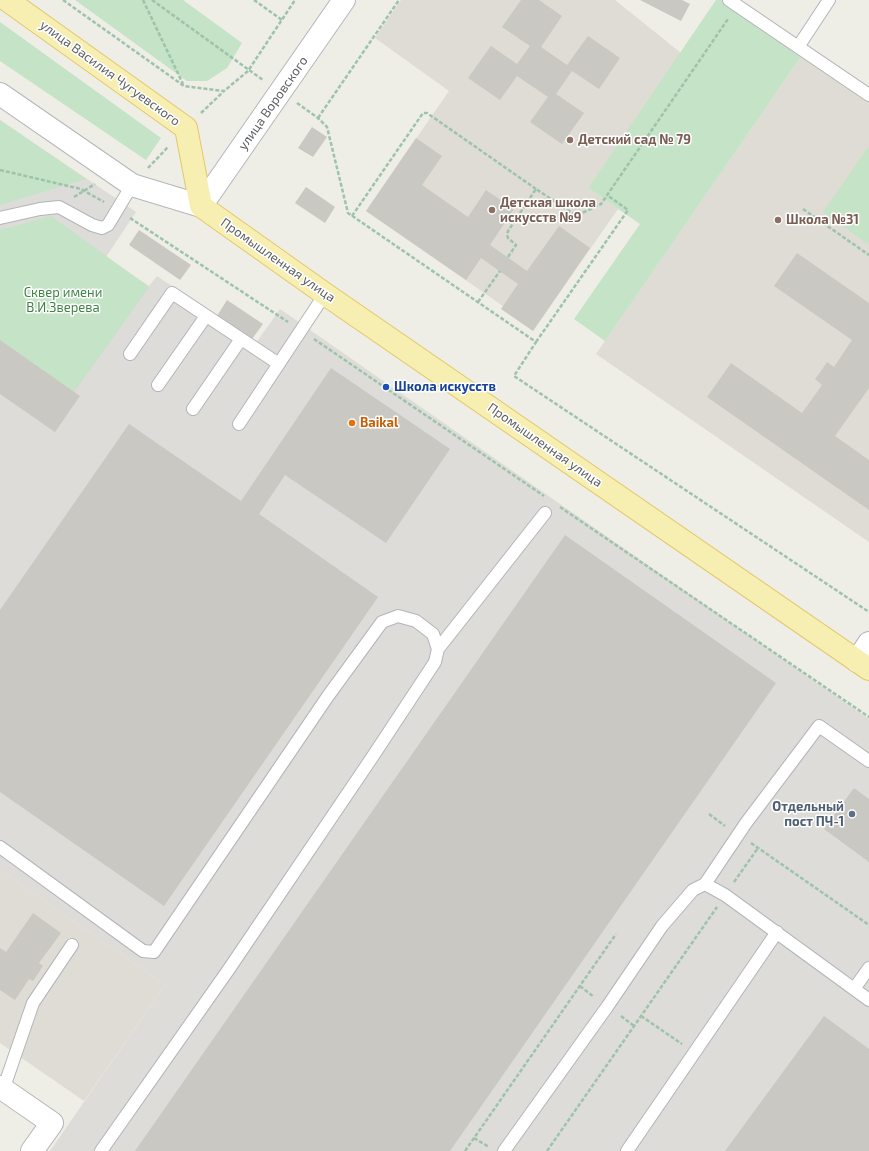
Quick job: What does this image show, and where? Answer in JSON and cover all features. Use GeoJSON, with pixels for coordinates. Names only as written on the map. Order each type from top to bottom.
{"type":"FeatureCollection","features":[{"type":"Feature","properties":{"kind":"main road","name":"улица Василия Чугуевского"},"geometry":{"type":"LineString","coordinates":[[8,0],[186,128],[201,206]]}},
{"type":"Feature","properties":{"kind":"main road","name":"Промышленная улица"},"geometry":{"type":"LineString","coordinates":[[201,206],[325,294],[863,665]]}},
{"type":"Feature","properties":{"kind":"street","name":"улица Воровского"},"geometry":{"type":"LineString","coordinates":[[201,206],[344,0]]}},
{"type":"Feature","properties":{"kind":"street"},"geometry":{"type":"LineString","coordinates":[[0,94],[132,184],[201,206]]}},
{"type":"Feature","properties":{"kind":"street"},"geometry":{"type":"LineString","coordinates":[[863,665],[869,643]]}},
{"type":"Feature","properties":{"kind":"street"},"geometry":{"type":"LineString","coordinates":[[2,1089],[52,1123],[32,1151]]}},
{"type":"Feature","properties":{"kind":"lane"},"geometry":{"type":"LineString","coordinates":[[798,47],[829,0]]}},
{"type":"Feature","properties":{"kind":"lane"},"geometry":{"type":"LineString","coordinates":[[734,3],[869,95]]}},
{"type":"Feature","properties":{"kind":"lane"},"geometry":{"type":"LineString","coordinates":[[0,218],[40,208],[58,207],[92,225],[102,228],[108,225],[132,184]]}},
{"type":"Feature","properties":{"kind":"lane"},"geometry":{"type":"LineString","coordinates":[[130,354],[172,293],[279,364]]}},
{"type":"Feature","properties":{"kind":"lane"},"geometry":{"type":"LineString","coordinates":[[239,424],[302,331],[325,294]]}},
{"type":"Feature","properties":{"kind":"lane"},"geometry":{"type":"LineString","coordinates":[[158,384],[206,316]]}},
{"type":"Feature","properties":{"kind":"lane"},"geometry":{"type":"LineString","coordinates":[[193,409],[241,339]]}},
{"type":"Feature","properties":{"kind":"lane"},"geometry":{"type":"LineString","coordinates":[[101,1151],[229,969],[373,756],[435,662],[438,649],[545,513]]}},
{"type":"Feature","properties":{"kind":"lane"},"geometry":{"type":"LineString","coordinates":[[0,846],[143,951],[154,952],[323,703],[382,622],[398,616],[416,621],[433,634],[438,649]]}},
{"type":"Feature","properties":{"kind":"lane"},"geometry":{"type":"LineString","coordinates":[[504,1151],[607,1007],[662,926],[693,890],[705,884],[738,834],[819,726],[869,761]]}},
{"type":"Feature","properties":{"kind":"lane"},"geometry":{"type":"LineString","coordinates":[[705,884],[725,895],[869,1000]]}},
{"type":"Feature","properties":{"kind":"lane"},"geometry":{"type":"LineString","coordinates":[[627,1151],[777,932]]}},
{"type":"Feature","properties":{"kind":"lane"},"geometry":{"type":"LineString","coordinates":[[2,1089],[33,1003],[72,945]]}},
{"type":"Feature","properties":{"kind":"lane"},"geometry":{"type":"LineString","coordinates":[[854,989],[869,968]]}},
{"type":"Feature","properties":{"kind":"path"},"geometry":{"type":"LineString","coordinates":[[63,0],[184,86],[224,91],[248,70],[295,0]]}},
{"type":"Feature","properties":{"kind":"path"},"geometry":{"type":"LineString","coordinates":[[143,0],[184,86]]}},
{"type":"Feature","properties":{"kind":"path"},"geometry":{"type":"LineString","coordinates":[[152,0],[248,70],[318,118],[327,127],[348,213],[536,342]]}},
{"type":"Feature","properties":{"kind":"path"},"geometry":{"type":"LineString","coordinates":[[254,0],[282,20]]}},
{"type":"Feature","properties":{"kind":"path"},"geometry":{"type":"LineString","coordinates":[[318,118],[399,0]]}},
{"type":"Feature","properties":{"kind":"path"},"geometry":{"type":"LineString","coordinates":[[352,216],[423,113],[427,113],[576,215],[601,204],[734,3]]}},
{"type":"Feature","properties":{"kind":"path"},"geometry":{"type":"LineString","coordinates":[[58,207],[97,182]]}},
{"type":"Feature","properties":{"kind":"path"},"geometry":{"type":"LineString","coordinates":[[508,257],[516,245],[508,238],[508,231],[536,189]]}},
{"type":"Feature","properties":{"kind":"path"},"geometry":{"type":"LineString","coordinates":[[607,195],[628,210],[514,376],[869,612]]}},
{"type":"Feature","properties":{"kind":"path"},"geometry":{"type":"LineString","coordinates":[[803,209],[869,255]]}},
{"type":"Feature","properties":{"kind":"path"},"geometry":{"type":"LineString","coordinates":[[117,210],[302,331],[546,497]]}},
{"type":"Feature","properties":{"kind":"path"},"geometry":{"type":"LineString","coordinates":[[478,302],[500,271]]}},
{"type":"Feature","properties":{"kind":"path"},"geometry":{"type":"LineString","coordinates":[[559,506],[869,717]]}},
{"type":"Feature","properties":{"kind":"path"},"geometry":{"type":"LineString","coordinates":[[709,814],[869,925]]}},
{"type":"Feature","properties":{"kind":"path"},"geometry":{"type":"LineString","coordinates":[[547,1151],[758,848]]}},
{"type":"Feature","properties":{"kind":"path"},"geometry":{"type":"LineString","coordinates":[[465,1151],[616,934]]}},
{"type":"Feature","properties":{"kind":"path"},"geometry":{"type":"LineString","coordinates":[[641,1016],[695,1052]]}},
{"type":"Feature","properties":{"kind":"path"},"geometry":{"type":"LineString","coordinates":[[474,1138],[494,1151]]}},
{"type":"Feature","properties":{"kind":"shaded area"},"geometry":{"type":"Polygon","coordinates":[[[401,0],[615,0],[681,53],[588,188],[618,209],[533,331],[503,306],[366,211],[449,91],[375,38],[401,0]]]}},
{"type":"Feature","properties":{"kind":"shaded area","name":"Школа №31"},"geometry":{"type":"Polygon","coordinates":[[[802,55],[869,100],[869,542],[596,354],[802,55]]]}},
{"type":"Feature","properties":{"kind":"shaded area"},"geometry":{"type":"Polygon","coordinates":[[[0,120],[136,212],[106,257],[149,286],[157,276],[256,343],[280,309],[869,719],[869,1151],[50,1151],[165,985],[0,870],[0,120]]]}},
{"type":"Feature","properties":{"kind":"shaded area"},"geometry":{"type":"Polygon","coordinates":[[[0,870],[165,985],[84,1101],[0,1043],[0,870]]]}},
{"type":"Feature","properties":{"kind":"green space"},"geometry":{"type":"Polygon","coordinates":[[[75,0],[183,0],[242,43],[227,68],[207,81],[187,81],[75,0]]]}},
{"type":"Feature","properties":{"kind":"green space"},"geometry":{"type":"Polygon","coordinates":[[[716,0],[721,0],[802,55],[605,341],[574,319],[640,224],[588,188],[716,0]]]}},
{"type":"Feature","properties":{"kind":"green space"},"geometry":{"type":"Polygon","coordinates":[[[0,22],[161,138],[146,160],[0,61],[0,22]]]}},
{"type":"Feature","properties":{"kind":"green space"},"geometry":{"type":"Polygon","coordinates":[[[0,120],[86,179],[0,205],[0,120]]]}},
{"type":"Feature","properties":{"kind":"green space"},"geometry":{"type":"Polygon","coordinates":[[[869,146],[869,242],[868,244],[823,212],[869,146]]]}},
{"type":"Feature","properties":{"kind":"green space","name":"Сквер имени В.И.Зверева"},"geometry":{"type":"Polygon","coordinates":[[[51,216],[149,287],[74,392],[0,340],[0,230],[51,216]]]}},
{"type":"Feature","properties":{"kind":"building"},"geometry":{"type":"Polygon","coordinates":[[[521,0],[539,0],[562,16],[541,47],[567,65],[588,36],[620,58],[599,89],[572,71],[556,94],[584,113],[562,144],[530,122],[548,97],[517,76],[500,100],[468,78],[491,46],[517,64],[530,46],[502,27],[521,0]]]}},
{"type":"Feature","properties":{"kind":"building"},"geometry":{"type":"Polygon","coordinates":[[[640,0],[682,0],[690,4],[681,21],[640,0]]]}},
{"type":"Feature","properties":{"kind":"building"},"geometry":{"type":"Polygon","coordinates":[[[312,127],[327,137],[313,157],[298,148],[312,127]]]}},
{"type":"Feature","properties":{"kind":"building"},"geometry":{"type":"Polygon","coordinates":[[[416,138],[442,156],[422,185],[468,217],[486,190],[514,209],[490,245],[527,271],[559,226],[590,248],[533,331],[501,309],[518,284],[481,258],[466,280],[366,211],[416,138]]]}},
{"type":"Feature","properties":{"kind":"building"},"geometry":{"type":"Polygon","coordinates":[[[306,187],[335,207],[325,223],[295,203],[306,187]]]}},
{"type":"Feature","properties":{"kind":"building"},"geometry":{"type":"Polygon","coordinates":[[[139,230],[191,265],[180,280],[129,245],[139,230]]]}},
{"type":"Feature","properties":{"kind":"building"},"geometry":{"type":"Polygon","coordinates":[[[797,253],[869,303],[869,388],[835,436],[869,460],[869,510],[707,397],[731,363],[802,413],[822,385],[815,379],[827,362],[834,367],[852,340],[774,286],[797,253]]]}},
{"type":"Feature","properties":{"kind":"building"},"geometry":{"type":"Polygon","coordinates":[[[227,300],[263,324],[252,339],[217,316],[227,300]]]}},
{"type":"Feature","properties":{"kind":"building"},"geometry":{"type":"Polygon","coordinates":[[[0,340],[80,396],[55,432],[0,394],[0,340]]]}},
{"type":"Feature","properties":{"kind":"building"},"geometry":{"type":"Polygon","coordinates":[[[331,368],[450,449],[386,543],[285,475],[259,514],[378,597],[164,906],[0,792],[0,610],[129,424],[241,501],[331,368]]]}},
{"type":"Feature","properties":{"kind":"building"},"geometry":{"type":"Polygon","coordinates":[[[565,535],[776,683],[450,1151],[135,1151],[565,535]]]}},
{"type":"Feature","properties":{"kind":"building","name":"Отдельный пост ПЧ-1"},"geometry":{"type":"Polygon","coordinates":[[[854,788],[869,799],[869,862],[824,829],[854,788]]]}},
{"type":"Feature","properties":{"kind":"building"},"geometry":{"type":"Polygon","coordinates":[[[33,913],[61,933],[39,963],[43,966],[33,981],[29,979],[15,1000],[0,990],[0,948],[6,952],[33,913]]]}},
{"type":"Feature","properties":{"kind":"building"},"geometry":{"type":"Polygon","coordinates":[[[824,1016],[869,1049],[869,1151],[725,1151],[824,1016]]]}},
{"type":"Feature","properties":{"kind":"place","name":"Детский сад № 79"},"geometry":{"type":"Point","coordinates":[570,140]}},
{"type":"Feature","properties":{"kind":"place","name":"Детская школа искусств №9"},"geometry":{"type":"Point","coordinates":[492,210]}},
{"type":"Feature","properties":{"kind":"place","name":"Школа №31"},"geometry":{"type":"Point","coordinates":[778,220]}},
{"type":"Feature","properties":{"kind":"place","name":"Школа искусств"},"geometry":{"type":"Point","coordinates":[386,387]}},
{"type":"Feature","properties":{"kind":"place","name":"Baikal"},"geometry":{"type":"Point","coordinates":[352,423]}},
{"type":"Feature","properties":{"kind":"place","name":"Отдельный пост ПЧ-1"},"geometry":{"type":"Point","coordinates":[852,814]}}]}
